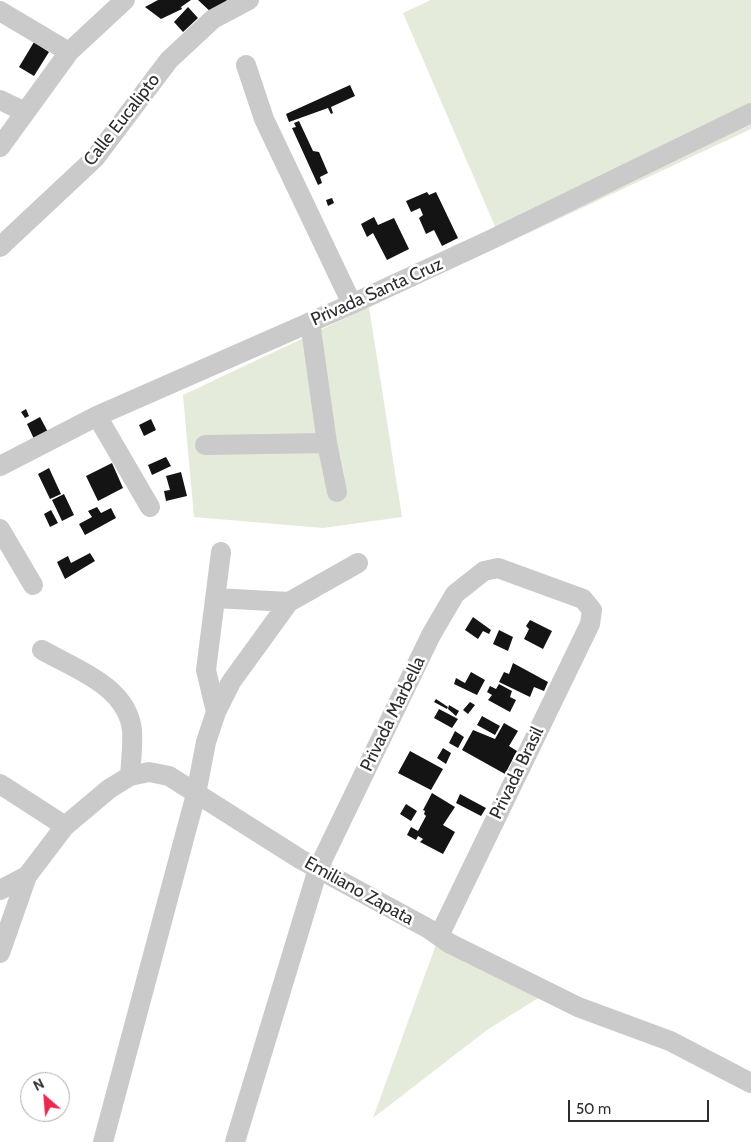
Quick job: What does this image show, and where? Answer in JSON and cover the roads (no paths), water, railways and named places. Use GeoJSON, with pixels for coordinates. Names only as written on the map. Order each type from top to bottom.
{"type":"FeatureCollection","features":[{"type":"Feature","properties":{"kind":"street"},"geometry":{"type":"LineString","coordinates":[[0,147],[69,52],[125,0]]}},
{"type":"Feature","properties":{"kind":"street","name":"Calle Eucalipto"},"geometry":{"type":"LineString","coordinates":[[1,245],[95,158],[170,60],[214,19],[249,0]]}},
{"type":"Feature","properties":{"kind":"street"},"geometry":{"type":"LineString","coordinates":[[0,11],[69,52]]}},
{"type":"Feature","properties":{"kind":"street"},"geometry":{"type":"LineString","coordinates":[[246,65],[264,119],[352,304]]}},
{"type":"Feature","properties":{"kind":"street"},"geometry":{"type":"LineString","coordinates":[[0,100],[25,112]]}},
{"type":"Feature","properties":{"kind":"street","name":"Privada Santa Cruz"},"geometry":{"type":"LineString","coordinates":[[0,466],[97,416],[352,304],[751,113]]}},
{"type":"Feature","properties":{"kind":"street"},"geometry":{"type":"LineString","coordinates":[[310,322],[327,443],[337,492]]}},
{"type":"Feature","properties":{"kind":"street"},"geometry":{"type":"LineString","coordinates":[[97,416],[150,507]]}},
{"type":"Feature","properties":{"kind":"street"},"geometry":{"type":"LineString","coordinates":[[205,446],[327,443]]}},
{"type":"Feature","properties":{"kind":"street"},"geometry":{"type":"LineString","coordinates":[[0,529],[33,585]]}},
{"type":"Feature","properties":{"kind":"street"},"geometry":{"type":"LineString","coordinates":[[216,712],[206,670],[221,552]]}},
{"type":"Feature","properties":{"kind":"street"},"geometry":{"type":"LineString","coordinates":[[103,1142],[196,794],[206,742],[216,712],[231,682],[289,602],[358,563]]}},
{"type":"Feature","properties":{"kind":"street","name":"Privada Marbella"},"geometry":{"type":"LineString","coordinates":[[235,1142],[318,869],[431,636],[455,594],[484,571],[498,568],[583,599],[592,610]]}},
{"type":"Feature","properties":{"kind":"street"},"geometry":{"type":"LineString","coordinates":[[215,598],[289,602]]}},
{"type":"Feature","properties":{"kind":"street","name":"Privada Brasil"},"geometry":{"type":"LineString","coordinates":[[439,936],[590,624],[592,610]]}},
{"type":"Feature","properties":{"kind":"street"},"geometry":{"type":"LineString","coordinates":[[42,650],[109,688],[121,700],[129,717],[132,730],[130,776]]}},
{"type":"Feature","properties":{"kind":"street","name":"Emiliano Zapata"},"geometry":{"type":"LineString","coordinates":[[0,890],[27,876],[65,826],[109,789],[130,776],[150,772],[169,776],[318,869],[439,936],[578,1007],[670,1041],[751,1083]]}},
{"type":"Feature","properties":{"kind":"street"},"geometry":{"type":"LineString","coordinates":[[0,784],[65,826]]}},
{"type":"Feature","properties":{"kind":"street"},"geometry":{"type":"LineString","coordinates":[[0,953],[27,876]]}}]}
